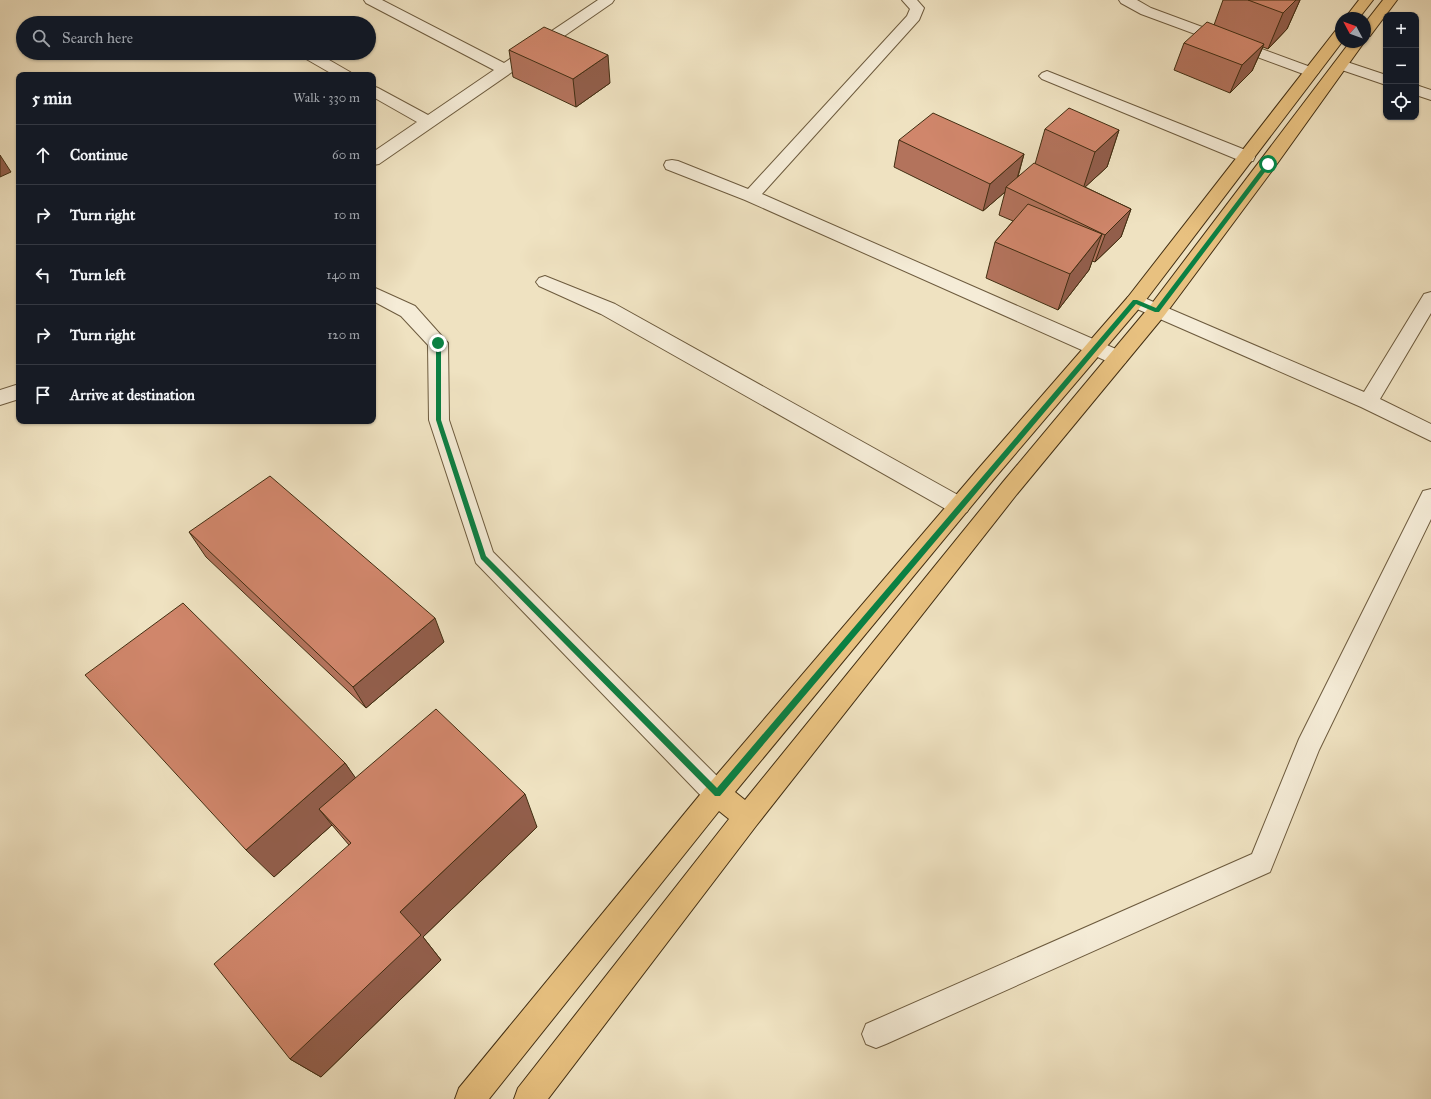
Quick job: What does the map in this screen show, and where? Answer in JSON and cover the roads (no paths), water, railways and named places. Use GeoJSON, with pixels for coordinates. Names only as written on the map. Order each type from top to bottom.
{"type":"FeatureCollection","features":[{"type":"Feature","properties":{"kind":"main road"},"geometry":{"type":"LineString","coordinates":[[1357,12],[1366,0]]}},
{"type":"Feature","properties":{"kind":"main road"},"geometry":{"type":"LineString","coordinates":[[1371,25],[1390,0]]}},
{"type":"Feature","properties":{"kind":"main road"},"geometry":{"type":"LineString","coordinates":[[470,1099],[723,787],[959,506],[1135,301],[1335,41]]}},
{"type":"Feature","properties":{"kind":"main road"},"geometry":{"type":"LineString","coordinates":[[529,1099],[747,817],[1010,488],[1157,311],[1354,48]]}},
{"type":"Feature","properties":{"kind":"main road"},"geometry":{"type":"LineString","coordinates":[[723,787],[1094,348]]}},
{"type":"Feature","properties":{"kind":"main road"},"geometry":{"type":"LineString","coordinates":[[723,787],[747,817]]}},
{"type":"Feature","properties":{"kind":"street"},"geometry":{"type":"LineString","coordinates":[[371,0],[505,70]]}},
{"type":"Feature","properties":{"kind":"street"},"geometry":{"type":"LineString","coordinates":[[376,158],[607,0]]}},
{"type":"Feature","properties":{"kind":"street"},"geometry":{"type":"LineString","coordinates":[[751,196],[914,17],[917,8],[909,0]]}},
{"type":"Feature","properties":{"kind":"street"},"geometry":{"type":"LineString","coordinates":[[1126,0],[1146,11],[1311,72]]}},
{"type":"Feature","properties":{"kind":"street"},"geometry":{"type":"LineString","coordinates":[[318,60],[340,72]]}},
{"type":"Feature","properties":{"kind":"street"},"geometry":{"type":"LineString","coordinates":[[1341,65],[1383,79]]}},
{"type":"Feature","properties":{"kind":"street"},"geometry":{"type":"LineString","coordinates":[[1047,76],[1247,157]]}},
{"type":"Feature","properties":{"kind":"street"},"geometry":{"type":"LineString","coordinates":[[1419,91],[1431,95]]}},
{"type":"Feature","properties":{"kind":"street"},"geometry":{"type":"LineString","coordinates":[[376,93],[428,122]]}},
{"type":"Feature","properties":{"kind":"street"},"geometry":{"type":"LineString","coordinates":[[672,165],[751,196],[1118,358]]}},
{"type":"Feature","properties":{"kind":"street"},"geometry":{"type":"LineString","coordinates":[[545,282],[608,309],[959,506]]}},
{"type":"Feature","properties":{"kind":"street"},"geometry":{"type":"LineString","coordinates":[[376,295],[408,311],[438,343],[438,420],[484,557],[723,787]]}},
{"type":"Feature","properties":{"kind":"street"},"geometry":{"type":"LineString","coordinates":[[1368,402],[1431,298]]}},
{"type":"Feature","properties":{"kind":"street"},"geometry":{"type":"LineString","coordinates":[[1135,301],[1368,402],[1431,433]]}},
{"type":"Feature","properties":{"kind":"street"},"geometry":{"type":"LineString","coordinates":[[0,398],[16,392]]}},
{"type":"Feature","properties":{"kind":"street"},"geometry":{"type":"LineString","coordinates":[[876,1034],[1260,863],[1308,747],[1431,497]]}}]}
